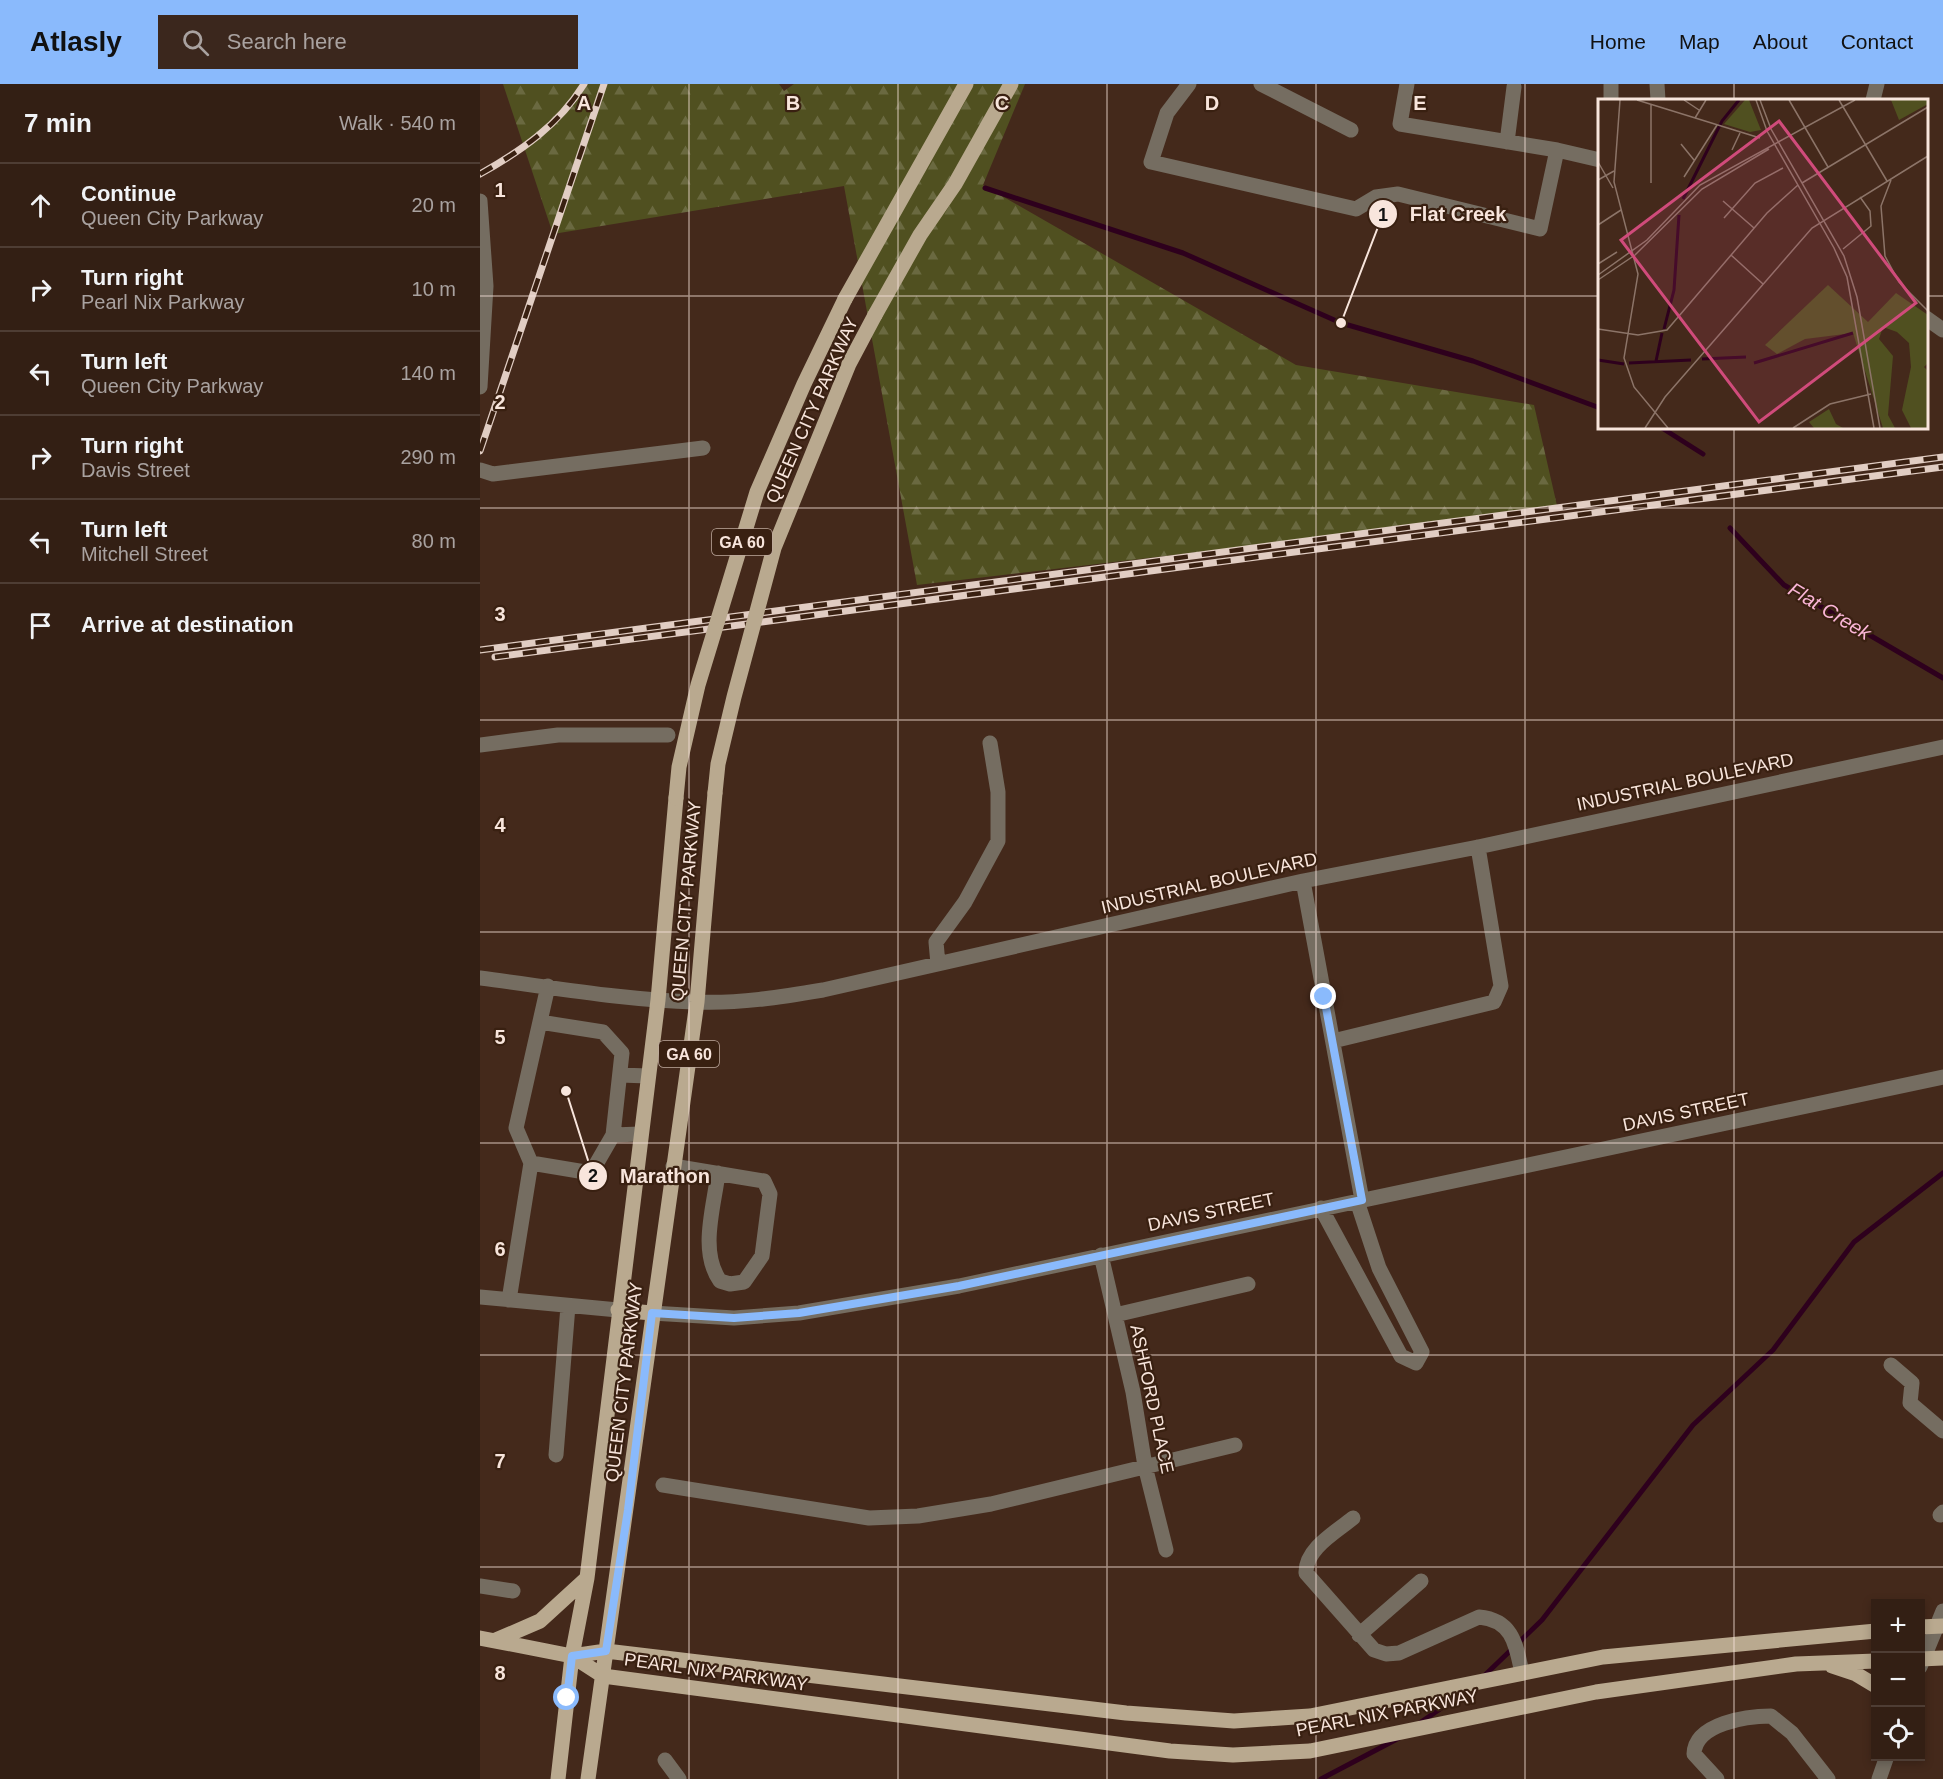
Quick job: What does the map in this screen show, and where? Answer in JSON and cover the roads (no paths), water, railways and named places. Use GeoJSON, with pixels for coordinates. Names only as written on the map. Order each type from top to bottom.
{"type":"FeatureCollection","features":[{"type":"Feature","properties":{"kind":"main road","name":"QUEEN CITY PARKWAY"},"geometry":{"type":"LineString","coordinates":[[558,1779],[572,1656],[586,1578],[658,1000],[679,767],[698,685],[757,492],[804,384],[845,299],[966,84]]}},
{"type":"Feature","properties":{"kind":"main road","name":"QUEEN CITY PARKWAY"},"geometry":{"type":"LineString","coordinates":[[588,1779],[628,1510],[652,1313],[697,1002],[718,764],[734,697],[774,549],[849,364],[920,235],[955,184],[1011,84]]}},
{"type":"Feature","properties":{"kind":"main road","name":"DAVIS STREET"},"geometry":{"type":"LineString","coordinates":[[618,1310],[652,1313]]}},
{"type":"Feature","properties":{"kind":"main road"},"geometry":{"type":"LineString","coordinates":[[496,1640],[540,1621],[586,1578]]}},
{"type":"Feature","properties":{"kind":"main road","name":"PEARL NIX PARKWAY"},"geometry":{"type":"LineString","coordinates":[[572,1656],[606,1651],[1126,1713],[1234,1721],[1310,1716],[1603,1657],[1871,1631]]}},
{"type":"Feature","properties":{"kind":"main road"},"geometry":{"type":"LineString","coordinates":[[480,1638],[572,1656]]}},
{"type":"Feature","properties":{"kind":"main road","name":"PEARL NIX PARKWAY"},"geometry":{"type":"LineString","coordinates":[[572,1656],[603,1676],[1170,1751],[1233,1755],[1310,1751],[1596,1692],[1787,1665],[1871,1661]]}},
{"type":"Feature","properties":{"kind":"main road"},"geometry":{"type":"LineString","coordinates":[[1925,1660],[1943,1658]]}},
{"type":"Feature","properties":{"kind":"main road"},"geometry":{"type":"LineString","coordinates":[[1824,1663],[1856,1674],[1871,1683]]}},
{"type":"Feature","properties":{"kind":"street"},"geometry":{"type":"LineString","coordinates":[[1190,84],[1167,113],[1151,162],[1356,209],[1376,196],[1398,194],[1540,229],[1557,150]]}},
{"type":"Feature","properties":{"kind":"street"},"geometry":{"type":"LineString","coordinates":[[1261,84],[1351,130]]}},
{"type":"Feature","properties":{"kind":"street"},"geometry":{"type":"LineString","coordinates":[[1407,84],[1400,124],[1557,150],[1598,160]]}},
{"type":"Feature","properties":{"kind":"street"},"geometry":{"type":"LineString","coordinates":[[1873,99],[1877,84]]}},
{"type":"Feature","properties":{"kind":"street"},"geometry":{"type":"LineString","coordinates":[[1506,142],[1514,87]]}},
{"type":"Feature","properties":{"kind":"street"},"geometry":{"type":"LineString","coordinates":[[480,201],[486,286],[480,387]]}},
{"type":"Feature","properties":{"kind":"street"},"geometry":{"type":"LineString","coordinates":[[1928,319],[1943,330]]}},
{"type":"Feature","properties":{"kind":"street"},"geometry":{"type":"LineString","coordinates":[[480,470],[493,474],[703,448]]}},
{"type":"Feature","properties":{"kind":"street"},"geometry":{"type":"LineString","coordinates":[[480,745],[558,735],[668,735]]}},
{"type":"Feature","properties":{"kind":"street"},"geometry":{"type":"LineString","coordinates":[[938,964],[936,942],[965,902],[998,841],[998,792],[990,743]]}},
{"type":"Feature","properties":{"kind":"street","name":"INDUSTRIAL BOULEVARD"},"geometry":{"type":"LineString","coordinates":[[480,978],[658,1000],[697,1002],[760,1000],[823,990],[1303,881],[1478,847],[1943,747]]}},
{"type":"Feature","properties":{"kind":"street"},"geometry":{"type":"LineString","coordinates":[[1333,1041],[1494,1002],[1501,986],[1478,847]]}},
{"type":"Feature","properties":{"kind":"street"},"geometry":{"type":"LineString","coordinates":[[1303,881],[1360,1200],[1379,1268],[1422,1352],[1416,1363],[1401,1356],[1321,1208]]}},
{"type":"Feature","properties":{"kind":"street"},"geometry":{"type":"LineString","coordinates":[[509,1300],[531,1163],[516,1128],[548,987]]}},
{"type":"Feature","properties":{"kind":"street"},"geometry":{"type":"LineString","coordinates":[[531,1163],[591,1173],[613,1135],[622,1053],[603,1032],[540,1022]]}},
{"type":"Feature","properties":{"kind":"street"},"geometry":{"type":"LineString","coordinates":[[620,1075],[648,1076]]}},
{"type":"Feature","properties":{"kind":"street","name":"DAVIS STREET"},"geometry":{"type":"LineString","coordinates":[[652,1313],[734,1318],[799,1313],[959,1286],[1943,1077]]}},
{"type":"Feature","properties":{"kind":"street"},"geometry":{"type":"LineString","coordinates":[[613,1135],[640,1134]]}},
{"type":"Feature","properties":{"kind":"street"},"geometry":{"type":"LineString","coordinates":[[673,1166],[718,1173],[764,1181],[770,1194],[762,1256],[744,1282],[730,1284],[720,1281],[712,1269],[708,1249],[718,1173]]}},
{"type":"Feature","properties":{"kind":"street","name":"ASHFORD PLACE"},"geometry":{"type":"LineString","coordinates":[[1101,1255],[1133,1392],[1145,1466],[1166,1550]]}},
{"type":"Feature","properties":{"kind":"street"},"geometry":{"type":"LineString","coordinates":[[1115,1315],[1248,1284]]}},
{"type":"Feature","properties":{"kind":"street","name":"DAVIS STREET"},"geometry":{"type":"LineString","coordinates":[[480,1297],[618,1310]]}},
{"type":"Feature","properties":{"kind":"street"},"geometry":{"type":"LineString","coordinates":[[556,1455],[568,1306]]}},
{"type":"Feature","properties":{"kind":"street"},"geometry":{"type":"LineString","coordinates":[[1891,1365],[1912,1383],[1910,1403],[1943,1431]]}},
{"type":"Feature","properties":{"kind":"street"},"geometry":{"type":"LineString","coordinates":[[663,1485],[869,1518],[894,1518],[991,1504],[1235,1445]]}},
{"type":"Feature","properties":{"kind":"street"},"geometry":{"type":"LineString","coordinates":[[1353,1518],[1310,1554],[1306,1563],[1306,1574],[1374,1650],[1386,1654],[1399,1653],[1479,1617],[1493,1618],[1502,1623],[1512,1635],[1522,1673]]}},
{"type":"Feature","properties":{"kind":"street"},"geometry":{"type":"LineString","coordinates":[[1359,1635],[1421,1581]]}},
{"type":"Feature","properties":{"kind":"street"},"geometry":{"type":"LineString","coordinates":[[480,1586],[513,1591]]}},
{"type":"Feature","properties":{"kind":"street"},"geometry":{"type":"LineString","coordinates":[[1924,1653],[1933,1627],[1943,1611]]}},
{"type":"Feature","properties":{"kind":"street"},"geometry":{"type":"LineString","coordinates":[[1717,1779],[1694,1754],[1697,1744],[1721,1723],[1771,1716],[1792,1733],[1828,1779]]}},
{"type":"Feature","properties":{"kind":"street"},"geometry":{"type":"LineString","coordinates":[[665,1761],[679,1779]]}},
{"type":"Feature","properties":{"kind":"street"},"geometry":{"type":"LineString","coordinates":[[1879,1779],[1885,1761]]}},
{"type":"Feature","properties":{"kind":"waterway","name":"Flat Creek"},"geometry":{"type":"LineString","coordinates":[[985,188],[1183,253],[1341,323],[1473,361],[1598,407]]}},
{"type":"Feature","properties":{"kind":"waterway","name":"Flat Creek"},"geometry":{"type":"LineString","coordinates":[[1664,429],[1703,454]]}},
{"type":"Feature","properties":{"kind":"waterway","name":"Flat Creek"},"geometry":{"type":"LineString","coordinates":[[1730,528],[1784,585],[1943,678]]}},
{"type":"Feature","properties":{"kind":"waterway"},"geometry":{"type":"LineString","coordinates":[[1484,1676],[1542,1620],[1693,1425],[1773,1350],[1854,1242],[1943,1173]]}},
{"type":"Feature","properties":{"kind":"waterway"},"geometry":{"type":"LineString","coordinates":[[1421,1722],[1471,1688]]}},
{"type":"Feature","properties":{"kind":"waterway"},"geometry":{"type":"LineString","coordinates":[[1321,1779],[1399,1738]]}},
{"type":"Feature","properties":{"kind":"railway"},"geometry":{"type":"LineString","coordinates":[[480,174],[538,136],[563,112],[584,84]]}},
{"type":"Feature","properties":{"kind":"railway"},"geometry":{"type":"LineString","coordinates":[[480,451],[604,84]]}},
{"type":"Feature","properties":{"kind":"railway"},"geometry":{"type":"LineString","coordinates":[[480,650],[1943,457]]}},
{"type":"Feature","properties":{"kind":"railway"},"geometry":{"type":"LineString","coordinates":[[495,657],[1943,467]]}},
{"type":"Feature","properties":{"kind":"place","name":"Flat Creek"},"geometry":{"type":"Point","coordinates":[1341,323]}},
{"type":"Feature","properties":{"kind":"place","name":"Marathon"},"geometry":{"type":"Point","coordinates":[566,1091]}}]}
